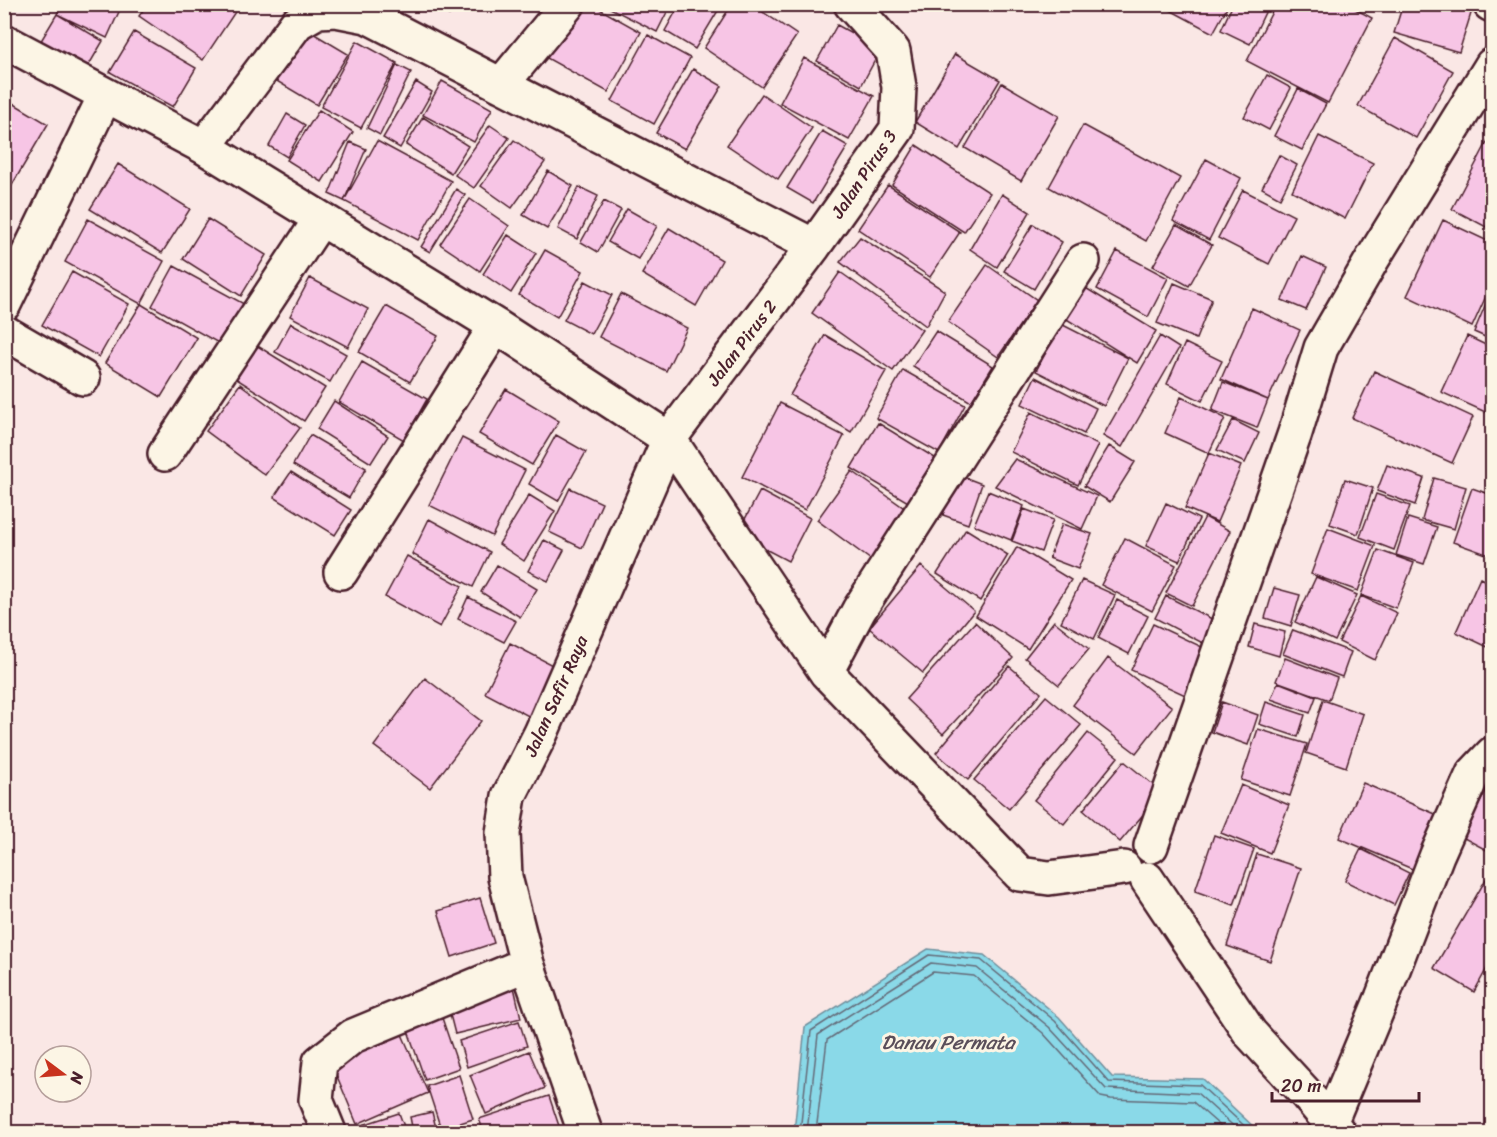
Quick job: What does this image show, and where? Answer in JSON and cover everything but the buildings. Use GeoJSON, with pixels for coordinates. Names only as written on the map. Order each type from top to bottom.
{"type":"FeatureCollection","features":[{"type":"Feature","properties":{"kind":"street"},"geometry":{"type":"LineString","coordinates":[[501,85],[567,4]]}},
{"type":"Feature","properties":{"kind":"street","name":"Jalan Pirus 3"},"geometry":{"type":"LineString","coordinates":[[814,246],[897,129],[899,87],[893,51],[851,4]]}},
{"type":"Feature","properties":{"kind":"street"},"geometry":{"type":"LineString","coordinates":[[204,147],[297,24],[318,11],[336,10],[367,16],[814,246]]}},
{"type":"Feature","properties":{"kind":"street"},"geometry":{"type":"LineString","coordinates":[[4,41],[204,147],[496,326],[669,439],[826,672],[1020,874],[1049,879],[1135,873]]}},
{"type":"Feature","properties":{"kind":"street"},"geometry":{"type":"LineString","coordinates":[[1492,65],[1379,248],[1321,348],[1295,433],[1151,846],[1138,843],[1125,851],[1135,873],[1250,1034],[1334,1128],[1437,855],[1473,774],[1492,754]]}},
{"type":"Feature","properties":{"kind":"street"},"geometry":{"type":"LineString","coordinates":[[4,304],[105,96]]}},
{"type":"Feature","properties":{"kind":"street"},"geometry":{"type":"LineString","coordinates":[[165,454],[320,220]]}},
{"type":"Feature","properties":{"kind":"street","name":"Jalan Pirus 2"},"geometry":{"type":"LineString","coordinates":[[669,439],[814,246]]}},
{"type":"Feature","properties":{"kind":"street"},"geometry":{"type":"LineString","coordinates":[[826,672],[859,610],[1083,261]]}},
{"type":"Feature","properties":{"kind":"street"},"geometry":{"type":"LineString","coordinates":[[341,572],[496,326]]}},
{"type":"Feature","properties":{"kind":"street"},"geometry":{"type":"LineString","coordinates":[[4,332],[82,378]]}},
{"type":"Feature","properties":{"kind":"street","name":"Jalan Safir Raya"},"geometry":{"type":"LineString","coordinates":[[585,1132],[528,964],[505,878],[503,833],[508,796],[541,733],[669,439]]}},
{"type":"Feature","properties":{"kind":"street"},"geometry":{"type":"LineString","coordinates":[[329,1132],[316,1100],[320,1062],[353,1036],[528,964]]}},
{"type":"Feature","properties":{"kind":"water","name":"Danau Permata"},"geometry":{"type":"Polygon","coordinates":[[[928,949],[984,955],[1059,1017],[1112,1077],[1203,1079],[1259,1132],[794,1132],[805,1027],[928,949]]]}}]}
